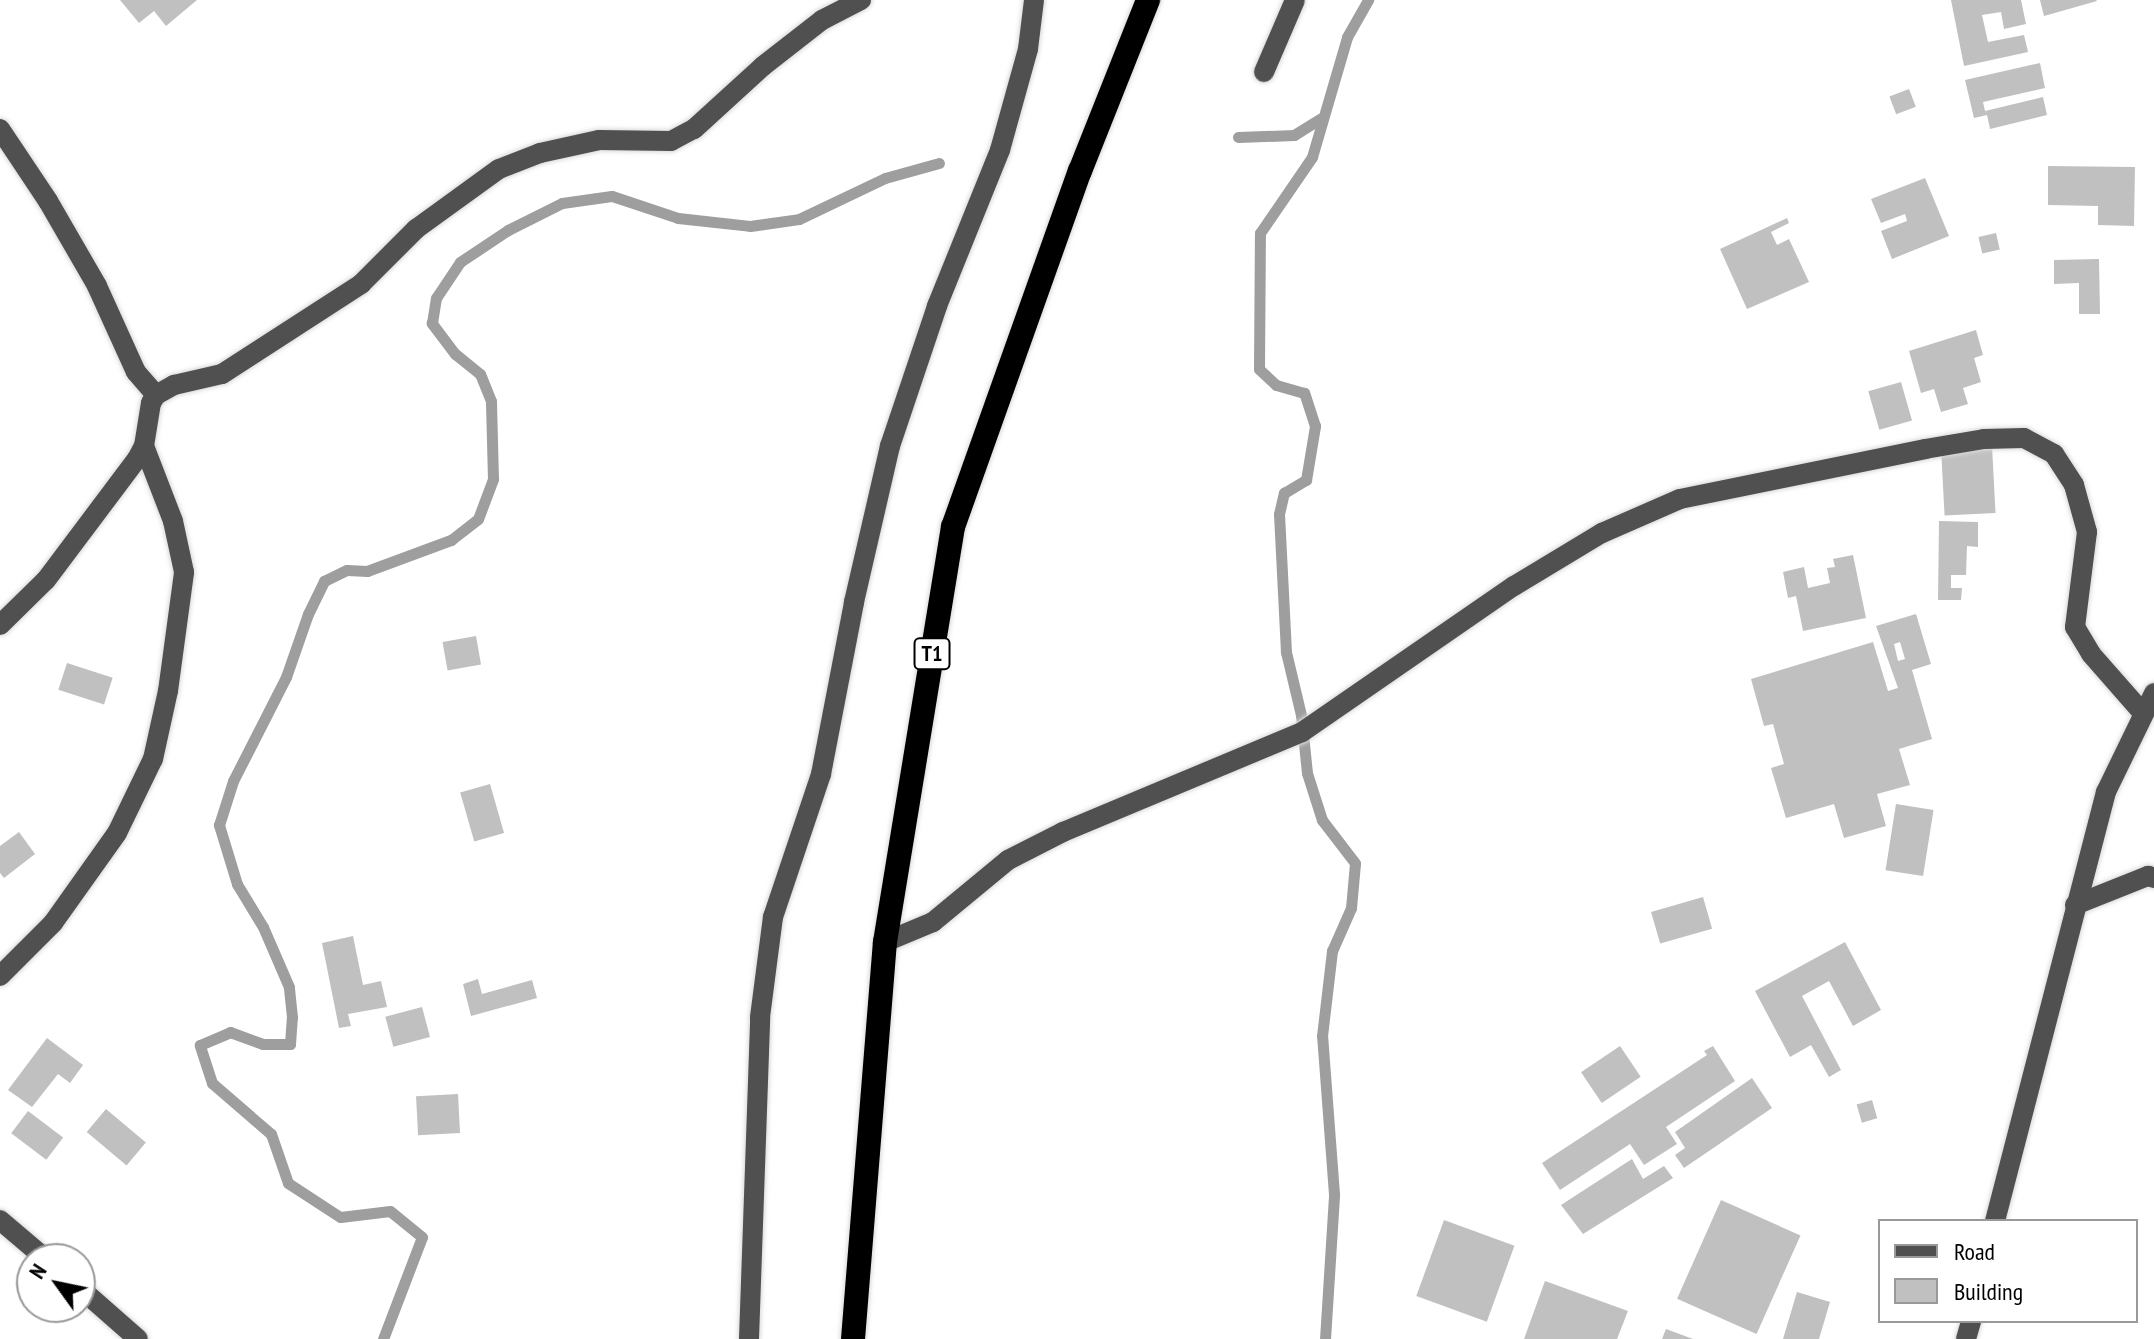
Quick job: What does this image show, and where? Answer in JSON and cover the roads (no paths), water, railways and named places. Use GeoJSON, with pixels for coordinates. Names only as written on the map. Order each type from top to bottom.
{"type":"FeatureCollection","features":[{"type":"Feature","properties":{"kind":"highway","name":"T1"},"geometry":{"type":"LineString","coordinates":[[853,1339],[885,942],[953,527],[1080,171],[1148,0]]}},
{"type":"Feature","properties":{"kind":"street"},"geometry":{"type":"LineString","coordinates":[[0,625],[46,580],[144,446],[151,403],[156,395],[174,385],[222,374],[361,284],[416,229],[499,169],[540,153],[599,140],[671,141],[694,129],[774,57],[822,20],[861,0]]}},
{"type":"Feature","properties":{"kind":"street"},"geometry":{"type":"LineString","coordinates":[[749,1339],[760,1017],[773,917],[821,774],[854,602],[890,446],[937,306],[1000,150],[1028,49],[1034,0]]}},
{"type":"Feature","properties":{"kind":"street"},"geometry":{"type":"LineString","coordinates":[[1264,72],[1295,0]]}},
{"type":"Feature","properties":{"kind":"street"},"geometry":{"type":"LineString","coordinates":[[0,129],[48,201],[97,286],[136,372],[156,395]]}},
{"type":"Feature","properties":{"kind":"street"},"geometry":{"type":"LineString","coordinates":[[885,942],[933,922],[1008,860],[1063,832],[1302,732],[1514,586],[1602,533],[1680,499],[1925,449],[1984,439],[2024,438],[2054,454],[2074,485],[2087,532],[2075,627],[2091,654],[2142,712]]}},
{"type":"Feature","properties":{"kind":"street"},"geometry":{"type":"LineString","coordinates":[[0,976],[53,923],[108,846],[153,759],[168,691],[184,572],[173,521],[144,446]]}},
{"type":"Feature","properties":{"kind":"street"},"geometry":{"type":"LineString","coordinates":[[1996,1219],[2106,792],[2142,712],[2154,693]]}},
{"type":"Feature","properties":{"kind":"street"},"geometry":{"type":"LineString","coordinates":[[2075,905],[2148,876],[2154,878]]}},
{"type":"Feature","properties":{"kind":"street"},"geometry":{"type":"LineString","coordinates":[[0,1220],[27,1243]]}},
{"type":"Feature","properties":{"kind":"street"},"geometry":{"type":"LineString","coordinates":[[96,1302],[138,1339]]}},
{"type":"Feature","properties":{"kind":"waterway"},"geometry":{"type":"LineString","coordinates":[[1325,1339],[1334,1194],[1322,1036],[1332,951],[1351,908],[1355,863],[1322,820],[1307,773],[1301,715],[1286,652],[1279,514],[1284,493],[1306,480],[1315,426],[1304,393],[1276,385],[1259,369],[1260,233],[1312,157],[1347,37],[1368,0]]}},
{"type":"Feature","properties":{"kind":"waterway"},"geometry":{"type":"LineString","coordinates":[[1238,137],[1294,135],[1320,119]]}},
{"type":"Feature","properties":{"kind":"waterway"},"geometry":{"type":"LineString","coordinates":[[383,1339],[422,1237],[390,1211],[340,1217],[288,1183],[271,1134],[212,1083],[200,1045],[230,1032],[263,1044],[290,1044],[292,1017],[289,987],[263,927],[237,884],[219,825],[233,781],[286,677],[308,614],[324,581],[347,570],[367,571],[451,540],[478,519],[493,479],[491,401],[480,374],[455,354],[432,323],[436,298],[460,262],[508,230],[562,203],[612,196],[678,218],[750,226],[799,219],[885,178],[939,163]]}}]}
